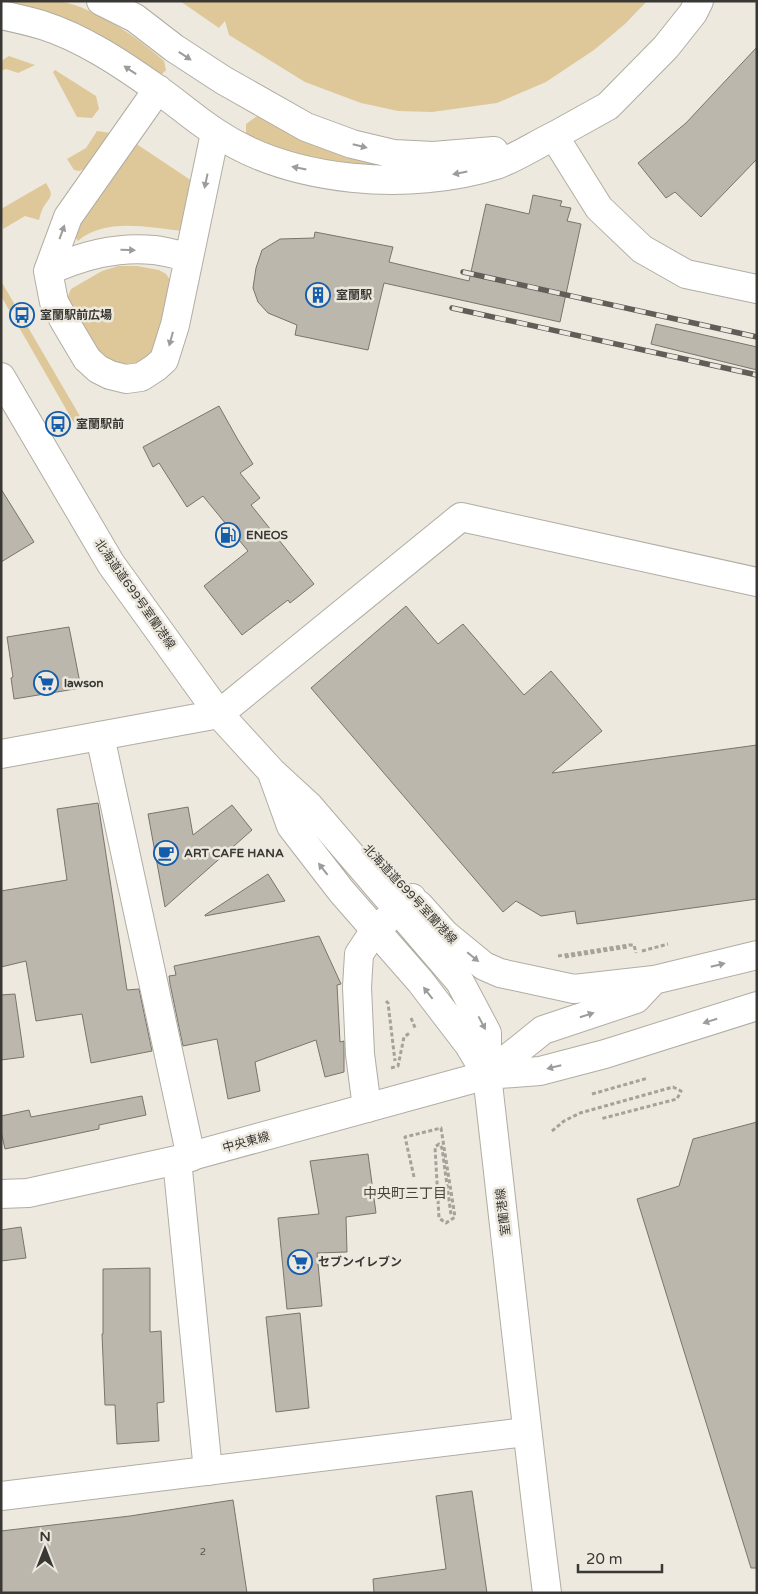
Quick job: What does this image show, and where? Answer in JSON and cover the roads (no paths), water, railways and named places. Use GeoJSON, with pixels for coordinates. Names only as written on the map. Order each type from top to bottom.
{"type":"FeatureCollection","features":[{"type":"Feature","properties":{"kind":"street"},"geometry":{"type":"LineString","coordinates":[[101,1],[135,18],[174,48],[223,80],[306,127],[352,144],[394,154],[433,156],[495,151],[554,136]]}},
{"type":"Feature","properties":{"kind":"street"},"geometry":{"type":"LineString","coordinates":[[1,15],[43,26],[70,37],[120,64],[216,133],[248,151],[286,165],[372,180],[409,180],[460,173],[497,164],[554,136],[608,106],[666,47],[693,13],[699,1]]}},
{"type":"Feature","properties":{"kind":"street"},"geometry":{"type":"LineString","coordinates":[[158,90],[68,216],[48,271],[54,302],[87,359],[98,369],[110,375],[126,379],[141,377],[156,368],[164,360],[174,325],[216,133]]}},
{"type":"Feature","properties":{"kind":"street"},"geometry":{"type":"LineString","coordinates":[[554,136],[599,208],[642,249],[686,274],[757,289]]}},
{"type":"Feature","properties":{"kind":"street"},"geometry":{"type":"LineString","coordinates":[[48,271],[90,255],[116,250],[154,250],[188,257]]}},
{"type":"Feature","properties":{"kind":"street","name":"北海道道699号室蘭港線"},"geometry":{"type":"LineString","coordinates":[[1,377],[111,564],[219,714],[272,772],[322,798],[405,904],[460,982],[487,1033],[487,1075]]}},
{"type":"Feature","properties":{"kind":"street"},"geometry":{"type":"LineString","coordinates":[[1,754],[219,714],[461,518],[757,582]]}},
{"type":"Feature","properties":{"kind":"street"},"geometry":{"type":"LineString","coordinates":[[100,736],[184,1158],[208,1471]]}},
{"type":"Feature","properties":{"kind":"street","name":"北海道道699号室蘭港線"},"geometry":{"type":"LineString","coordinates":[[272,772],[291,826],[342,892],[420,981],[464,1038],[487,1075]]}},
{"type":"Feature","properties":{"kind":"street"},"geometry":{"type":"LineString","coordinates":[[367,1108],[360,1054],[357,987],[359,954],[375,930],[405,904]]}},
{"type":"Feature","properties":{"kind":"street","name":"北海道道699号室蘭港線"},"geometry":{"type":"LineString","coordinates":[[405,904],[484,966],[500,972],[574,989],[654,980],[757,955]]}},
{"type":"Feature","properties":{"kind":"street"},"geometry":{"type":"LineString","coordinates":[[487,1075],[544,1030],[636,999],[654,980]]}},
{"type":"Feature","properties":{"kind":"street"},"geometry":{"type":"LineString","coordinates":[[487,1075],[540,1071],[605,1054],[757,1006]]}},
{"type":"Feature","properties":{"kind":"street","name":"中央東線"},"geometry":{"type":"LineString","coordinates":[[1,1194],[28,1193],[184,1158],[487,1075]]}},
{"type":"Feature","properties":{"kind":"street","name":"室蘭港線"},"geometry":{"type":"LineString","coordinates":[[487,1075],[526,1432],[547,1593]]}},
{"type":"Feature","properties":{"kind":"street"},"geometry":{"type":"LineString","coordinates":[[1,1496],[526,1432]]}},
{"type":"Feature","properties":{"kind":"railway"},"geometry":{"type":"LineString","coordinates":[[463,272],[757,337]]}},
{"type":"Feature","properties":{"kind":"railway"},"geometry":{"type":"LineString","coordinates":[[452,308],[757,375]]}},
{"type":"Feature","properties":{"kind":"place","name":"室蘭駅"},"geometry":{"type":"Point","coordinates":[318,295]}},
{"type":"Feature","properties":{"kind":"place","name":"室蘭駅前広場"},"geometry":{"type":"Point","coordinates":[22,315]}},
{"type":"Feature","properties":{"kind":"place","name":"室蘭駅前"},"geometry":{"type":"Point","coordinates":[58,424]}},
{"type":"Feature","properties":{"kind":"place","name":"ENEOS"},"geometry":{"type":"Point","coordinates":[228,535]}},
{"type":"Feature","properties":{"kind":"place","name":"lawson"},"geometry":{"type":"Point","coordinates":[46,683]}},
{"type":"Feature","properties":{"kind":"place","name":"ART CAFE HANA"},"geometry":{"type":"Point","coordinates":[166,853]}},
{"type":"Feature","properties":{"kind":"place","name":"セブンイレブン"},"geometry":{"type":"Point","coordinates":[300,1262]}},
{"type":"Feature","properties":{"kind":"district","name":"中央町三丁目"},"geometry":{"type":"Point","coordinates":[405,1193]}}]}
